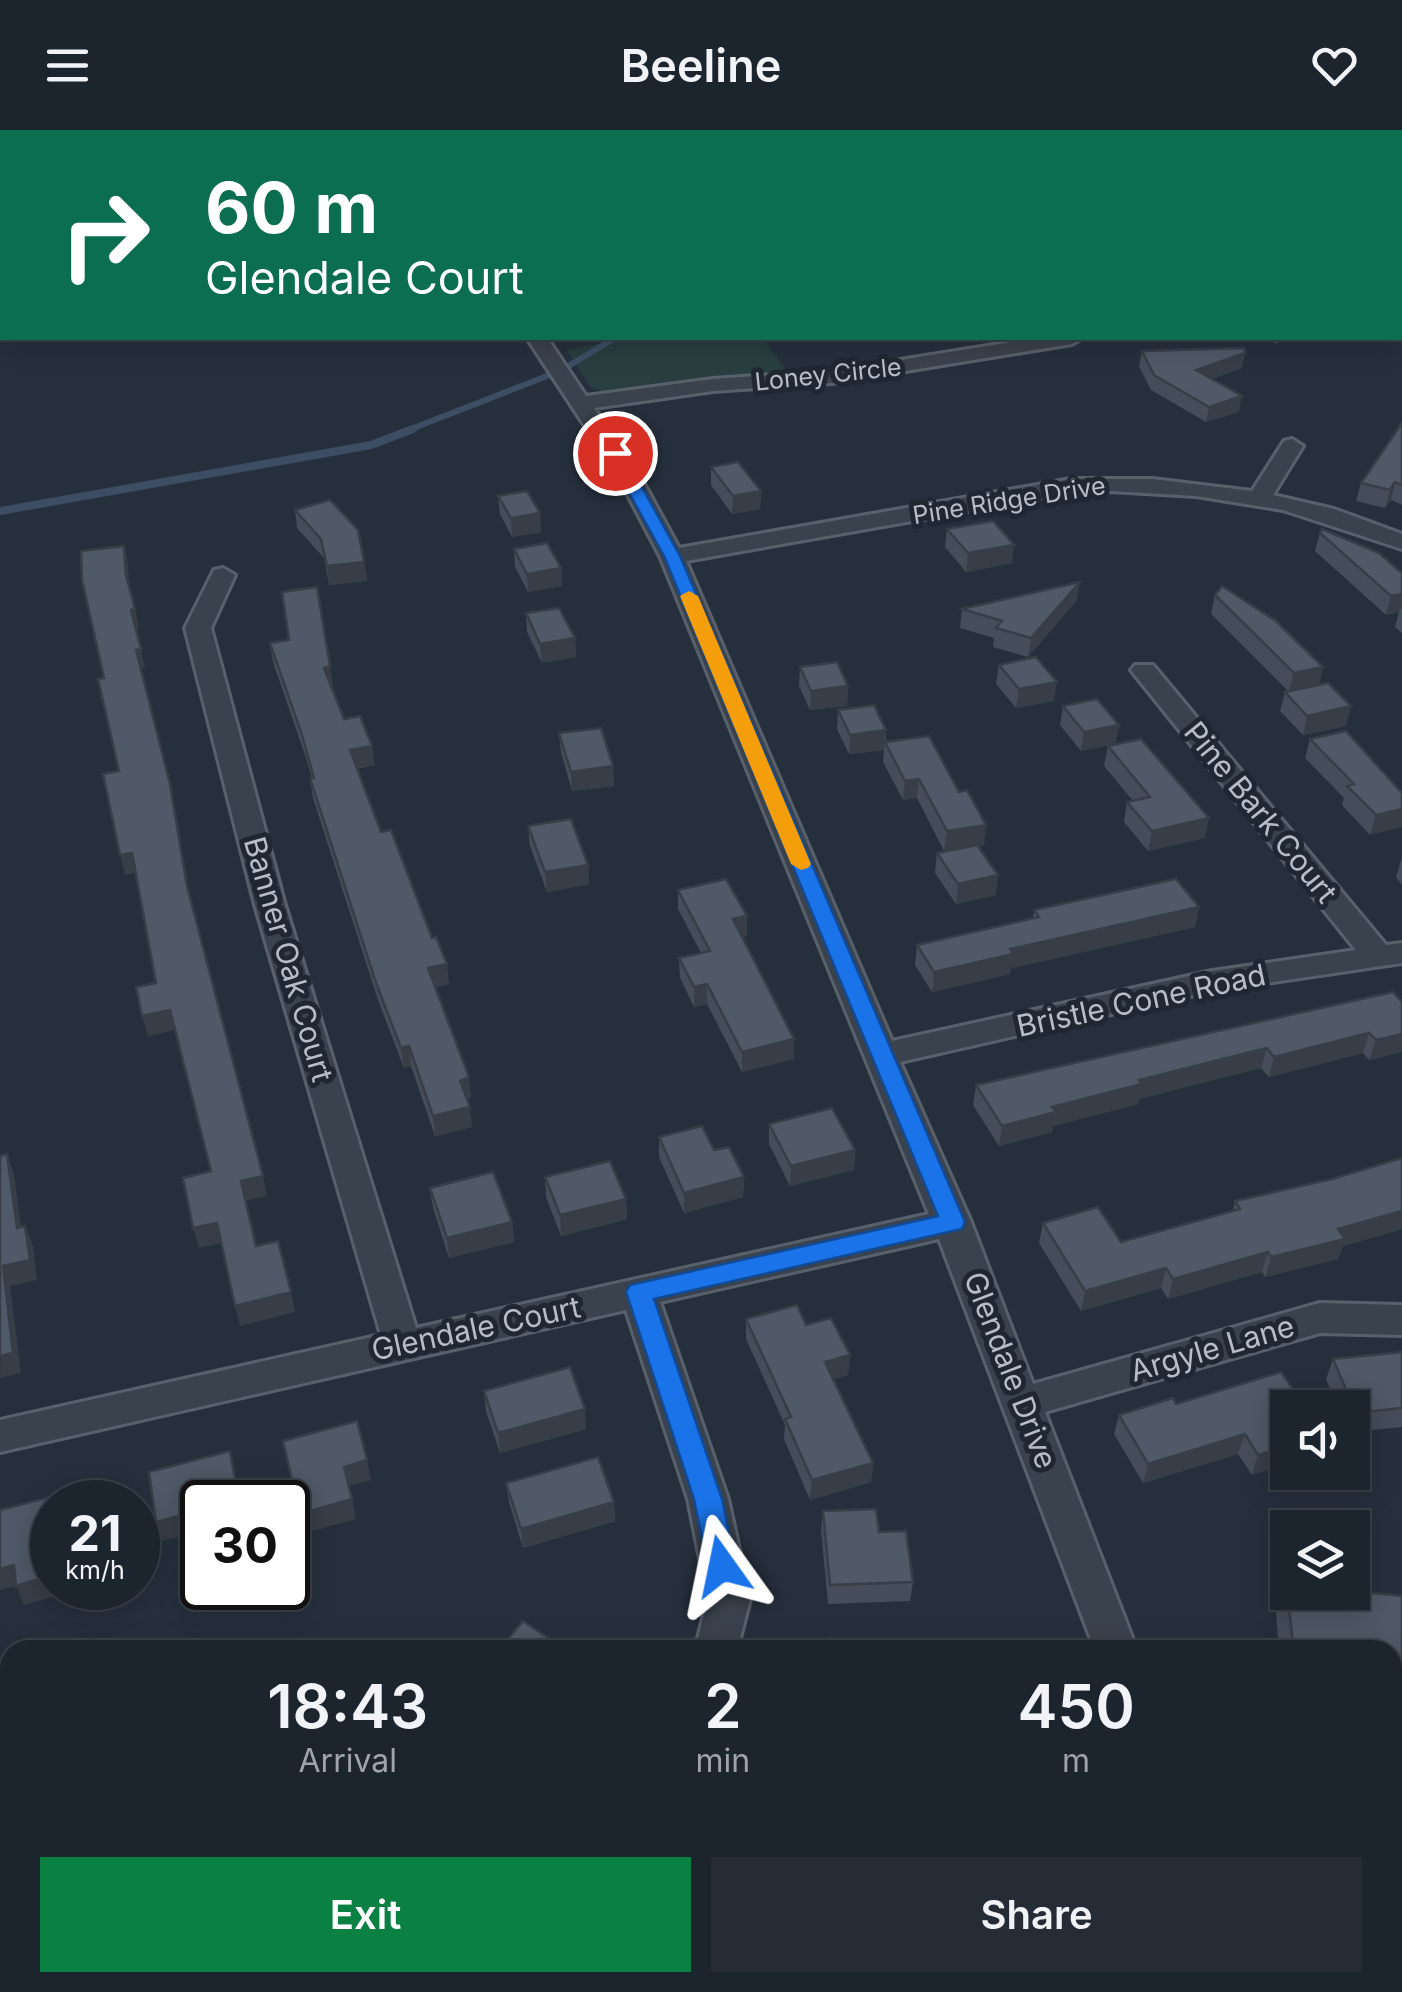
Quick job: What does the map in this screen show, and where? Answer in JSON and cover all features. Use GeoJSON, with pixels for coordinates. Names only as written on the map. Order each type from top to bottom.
{"type":"FeatureCollection","features":[{"type":"Feature","properties":{"kind":"street","name":"Glendale Drive"},"geometry":{"type":"LineString","coordinates":[[538,340],[584,403],[672,556],[953,1222],[1025,1402],[1112,1640]]}},
{"type":"Feature","properties":{"kind":"street","name":"Loney Circle"},"geometry":{"type":"LineString","coordinates":[[584,403],[712,385],[832,377],[1063,340]]}},
{"type":"Feature","properties":{"kind":"street"},"geometry":{"type":"LineString","coordinates":[[1258,500],[1292,446]]}},
{"type":"Feature","properties":{"kind":"street","name":"Pine Ridge Drive"},"geometry":{"type":"LineString","coordinates":[[672,556],[1071,486],[1130,482],[1177,485],[1258,500],[1338,519],[1402,542]]}},
{"type":"Feature","properties":{"kind":"street","name":"Banner Oak Court"},"geometry":{"type":"LineString","coordinates":[[223,575],[198,628],[270,905],[402,1344]]}},
{"type":"Feature","properties":{"kind":"street","name":"Pine Bark Court"},"geometry":{"type":"LineString","coordinates":[[1144,670],[1390,954]]}},
{"type":"Feature","properties":{"kind":"street","name":"Bristle Cone Road"},"geometry":{"type":"LineString","coordinates":[[881,1055],[1212,981],[1390,954]]}},
{"type":"Feature","properties":{"kind":"street","name":"Glendale Court"},"geometry":{"type":"LineString","coordinates":[[0,1436],[953,1222]]}},
{"type":"Feature","properties":{"kind":"street"},"geometry":{"type":"LineString","coordinates":[[639,1292],[708,1499],[729,1600],[719,1640]]}},
{"type":"Feature","properties":{"kind":"street","name":"Argyle Lane"},"geometry":{"type":"LineString","coordinates":[[1025,1402],[1320,1318],[1402,1320]]}},
{"type":"Feature","properties":{"kind":"green space"},"geometry":{"type":"Polygon","coordinates":[[[618,340],[764,340],[788,373],[602,391],[592,388],[566,350],[618,340]]]}},
{"type":"Feature","properties":{"kind":"building"},"geometry":{"type":"Polygon","coordinates":[[[1244,348],[1245,353],[1196,370],[1242,396],[1209,407],[1154,375],[1142,351],[1244,348]]]}},
{"type":"Feature","properties":{"kind":"building"},"geometry":{"type":"Polygon","coordinates":[[[1402,423],[1402,485],[1395,482],[1390,490],[1361,483],[1402,423]]]}},
{"type":"Feature","properties":{"kind":"building"},"geometry":{"type":"Polygon","coordinates":[[[738,462],[761,491],[733,496],[711,467],[738,462]]]}},
{"type":"Feature","properties":{"kind":"building"},"geometry":{"type":"Polygon","coordinates":[[[527,491],[540,513],[511,518],[498,496],[527,491]]]}},
{"type":"Feature","properties":{"kind":"building"},"geometry":{"type":"Polygon","coordinates":[[[330,500],[358,530],[364,562],[327,566],[321,539],[295,510],[330,500]]]}},
{"type":"Feature","properties":{"kind":"building"},"geometry":{"type":"Polygon","coordinates":[[[993,521],[1014,545],[968,553],[947,529],[993,521]]]}},
{"type":"Feature","properties":{"kind":"building"},"geometry":{"type":"Polygon","coordinates":[[[1322,529],[1379,553],[1402,573],[1402,594],[1391,596],[1320,533],[1322,529]]]}},
{"type":"Feature","properties":{"kind":"building"},"geometry":{"type":"Polygon","coordinates":[[[547,543],[561,568],[527,574],[514,549],[547,543]]]}},
{"type":"Feature","properties":{"kind":"building"},"geometry":{"type":"Polygon","coordinates":[[[124,546],[126,575],[135,609],[131,610],[141,649],[136,650],[170,784],[187,886],[263,1176],[241,1181],[256,1246],[278,1241],[291,1292],[235,1306],[217,1223],[193,1228],[183,1178],[211,1171],[170,1010],[142,1016],[136,987],[156,983],[132,853],[120,855],[103,774],[119,771],[98,679],[104,678],[82,580],[81,551],[124,546]]]}},
{"type":"Feature","properties":{"kind":"building"},"geometry":{"type":"Polygon","coordinates":[[[1080,582],[1031,638],[996,628],[1002,621],[962,609],[1080,582]]]}},
{"type":"Feature","properties":{"kind":"building"},"geometry":{"type":"Polygon","coordinates":[[[1222,586],[1276,621],[1323,667],[1294,673],[1215,595],[1222,586]]]}},
{"type":"Feature","properties":{"kind":"building"},"geometry":{"type":"Polygon","coordinates":[[[317,587],[330,666],[324,668],[344,719],[360,716],[372,746],[350,750],[381,832],[391,830],[432,938],[436,937],[447,964],[428,968],[469,1077],[460,1081],[470,1107],[433,1116],[409,1046],[401,1048],[375,980],[310,778],[314,778],[302,735],[270,643],[289,640],[282,592],[317,587]]]}},
{"type":"Feature","properties":{"kind":"building"},"geometry":{"type":"Polygon","coordinates":[[[559,608],[575,638],[540,644],[526,613],[559,608]]]}},
{"type":"Feature","properties":{"kind":"building"},"geometry":{"type":"Polygon","coordinates":[[[1036,657],[1057,682],[1019,689],[999,665],[1036,657]]]}},
{"type":"Feature","properties":{"kind":"building"},"geometry":{"type":"Polygon","coordinates":[[[837,662],[848,686],[811,691],[800,667],[837,662]]]}},
{"type":"Feature","properties":{"kind":"building"},"geometry":{"type":"Polygon","coordinates":[[[1328,683],[1351,706],[1307,716],[1285,692],[1328,683]]]}},
{"type":"Feature","properties":{"kind":"building"},"geometry":{"type":"Polygon","coordinates":[[[1097,699],[1119,725],[1084,732],[1063,706],[1097,699]]]}},
{"type":"Feature","properties":{"kind":"building"},"geometry":{"type":"Polygon","coordinates":[[[874,705],[886,730],[850,735],[838,710],[874,705]]]}},
{"type":"Feature","properties":{"kind":"building"},"geometry":{"type":"Polygon","coordinates":[[[601,728],[613,766],[571,772],[559,733],[601,728]]]}},
{"type":"Feature","properties":{"kind":"building"},"geometry":{"type":"Polygon","coordinates":[[[1346,731],[1402,793],[1402,809],[1376,815],[1347,786],[1354,784],[1310,739],[1346,731]]]}},
{"type":"Feature","properties":{"kind":"building"},"geometry":{"type":"Polygon","coordinates":[[[929,736],[959,792],[967,790],[986,825],[947,831],[919,779],[905,781],[885,742],[929,736]]]}},
{"type":"Feature","properties":{"kind":"building"},"geometry":{"type":"Polygon","coordinates":[[[1141,739],[1209,818],[1152,831],[1127,802],[1150,797],[1108,746],[1141,739]]]}},
{"type":"Feature","properties":{"kind":"building"},"geometry":{"type":"Polygon","coordinates":[[[571,819],[588,865],[545,872],[528,826],[571,819]]]}},
{"type":"Feature","properties":{"kind":"building"},"geometry":{"type":"Polygon","coordinates":[[[977,845],[998,875],[958,884],[937,853],[977,845]]]}},
{"type":"Feature","properties":{"kind":"building"},"geometry":{"type":"Polygon","coordinates":[[[726,879],[747,916],[733,919],[794,1039],[742,1052],[707,984],[694,987],[679,958],[710,951],[678,890],[726,879]]]}},
{"type":"Feature","properties":{"kind":"building"},"geometry":{"type":"Polygon","coordinates":[[[1176,879],[1199,907],[1010,949],[1013,954],[934,972],[917,945],[1039,917],[1034,910],[1176,879]]]}},
{"type":"Feature","properties":{"kind":"building"},"geometry":{"type":"Polygon","coordinates":[[[1393,992],[1402,1002],[1402,1034],[1376,1040],[1369,1033],[1274,1057],[1267,1048],[1139,1080],[1142,1084],[1052,1107],[1056,1112],[1002,1126],[976,1085],[1393,992]]]}},
{"type":"Feature","properties":{"kind":"building"},"geometry":{"type":"Polygon","coordinates":[[[832,1108],[855,1150],[791,1166],[769,1124],[832,1108]]]}},
{"type":"Feature","properties":{"kind":"building"},"geometry":{"type":"Polygon","coordinates":[[[702,1126],[714,1150],[729,1147],[744,1177],[684,1193],[659,1137],[702,1126]]]}},
{"type":"Feature","properties":{"kind":"building"},"geometry":{"type":"Polygon","coordinates":[[[7,1154],[17,1228],[25,1226],[30,1260],[3,1266],[13,1353],[0,1356],[0,1156],[7,1154]]]}},
{"type":"Feature","properties":{"kind":"building"},"geometry":{"type":"Polygon","coordinates":[[[1402,1158],[1402,1211],[1338,1229],[1345,1239],[1271,1257],[1268,1252],[1173,1279],[1166,1268],[1085,1291],[1043,1223],[1098,1207],[1121,1242],[1240,1209],[1235,1201],[1402,1158]]]}},
{"type":"Feature","properties":{"kind":"building"},"geometry":{"type":"Polygon","coordinates":[[[610,1161],[626,1199],[560,1215],[545,1177],[610,1161]]]}},
{"type":"Feature","properties":{"kind":"building"},"geometry":{"type":"Polygon","coordinates":[[[493,1172],[512,1222],[447,1238],[430,1188],[493,1172]]]}},
{"type":"Feature","properties":{"kind":"building"},"geometry":{"type":"Polygon","coordinates":[[[797,1305],[806,1325],[831,1318],[850,1355],[825,1362],[873,1463],[812,1480],[785,1419],[791,1417],[746,1319],[797,1305]]]}},
{"type":"Feature","properties":{"kind":"building"},"geometry":{"type":"Polygon","coordinates":[[[1402,1352],[1402,1408],[1370,1411],[1370,1390],[1346,1390],[1333,1359],[1402,1352]]]}},
{"type":"Feature","properties":{"kind":"building"},"geometry":{"type":"Polygon","coordinates":[[[570,1367],[585,1409],[498,1433],[484,1391],[570,1367]]]}},
{"type":"Feature","properties":{"kind":"building"},"geometry":{"type":"Polygon","coordinates":[[[1281,1372],[1294,1390],[1270,1390],[1270,1451],[1258,1455],[1245,1434],[1148,1464],[1119,1415],[1173,1398],[1176,1404],[1281,1372]]]}},
{"type":"Feature","properties":{"kind":"building"},"geometry":{"type":"Polygon","coordinates":[[[357,1421],[367,1460],[344,1467],[352,1499],[310,1511],[310,1480],[292,1480],[283,1441],[357,1421]]]}},
{"type":"Feature","properties":{"kind":"building"},"geometry":{"type":"Polygon","coordinates":[[[230,1451],[235,1480],[180,1480],[180,1516],[160,1521],[160,1480],[150,1480],[149,1472],[230,1451]]]}},
{"type":"Feature","properties":{"kind":"building"},"geometry":{"type":"Polygon","coordinates":[[[598,1457],[614,1502],[521,1529],[506,1483],[598,1457]]]}},
{"type":"Feature","properties":{"kind":"building"},"geometry":{"type":"Polygon","coordinates":[[[30,1502],[30,1582],[16,1586],[14,1565],[0,1569],[0,1510],[30,1502]]]}},
{"type":"Feature","properties":{"kind":"building"},"geometry":{"type":"Polygon","coordinates":[[[876,1509],[879,1532],[906,1531],[913,1582],[830,1585],[823,1511],[876,1509]]]}},
{"type":"Feature","properties":{"kind":"building"},"geometry":{"type":"Polygon","coordinates":[[[1370,1593],[1402,1596],[1402,1640],[1293,1640],[1289,1610],[1370,1610],[1370,1593]]]}},
{"type":"Feature","properties":{"kind":"building"},"geometry":{"type":"Polygon","coordinates":[[[523,1621],[551,1640],[507,1640],[523,1621]]]}},
{"type":"Feature","properties":{"kind":"waterway"},"geometry":{"type":"LineString","coordinates":[[406,431],[560,371],[612,340]]}},
{"type":"Feature","properties":{"kind":"waterway"},"geometry":{"type":"LineString","coordinates":[[0,511],[371,445],[413,429]]}},
{"type":"Feature","properties":{"kind":"slow traffic"},"geometry":{"type":"LineString","coordinates":[[689,596],[801,864]]}},
{"type":"Feature","properties":{"kind":"route"},"geometry":{"type":"LineString","coordinates":[[615,453],[672,556],[953,1222],[639,1292],[708,1499],[722,1566]]}}]}
